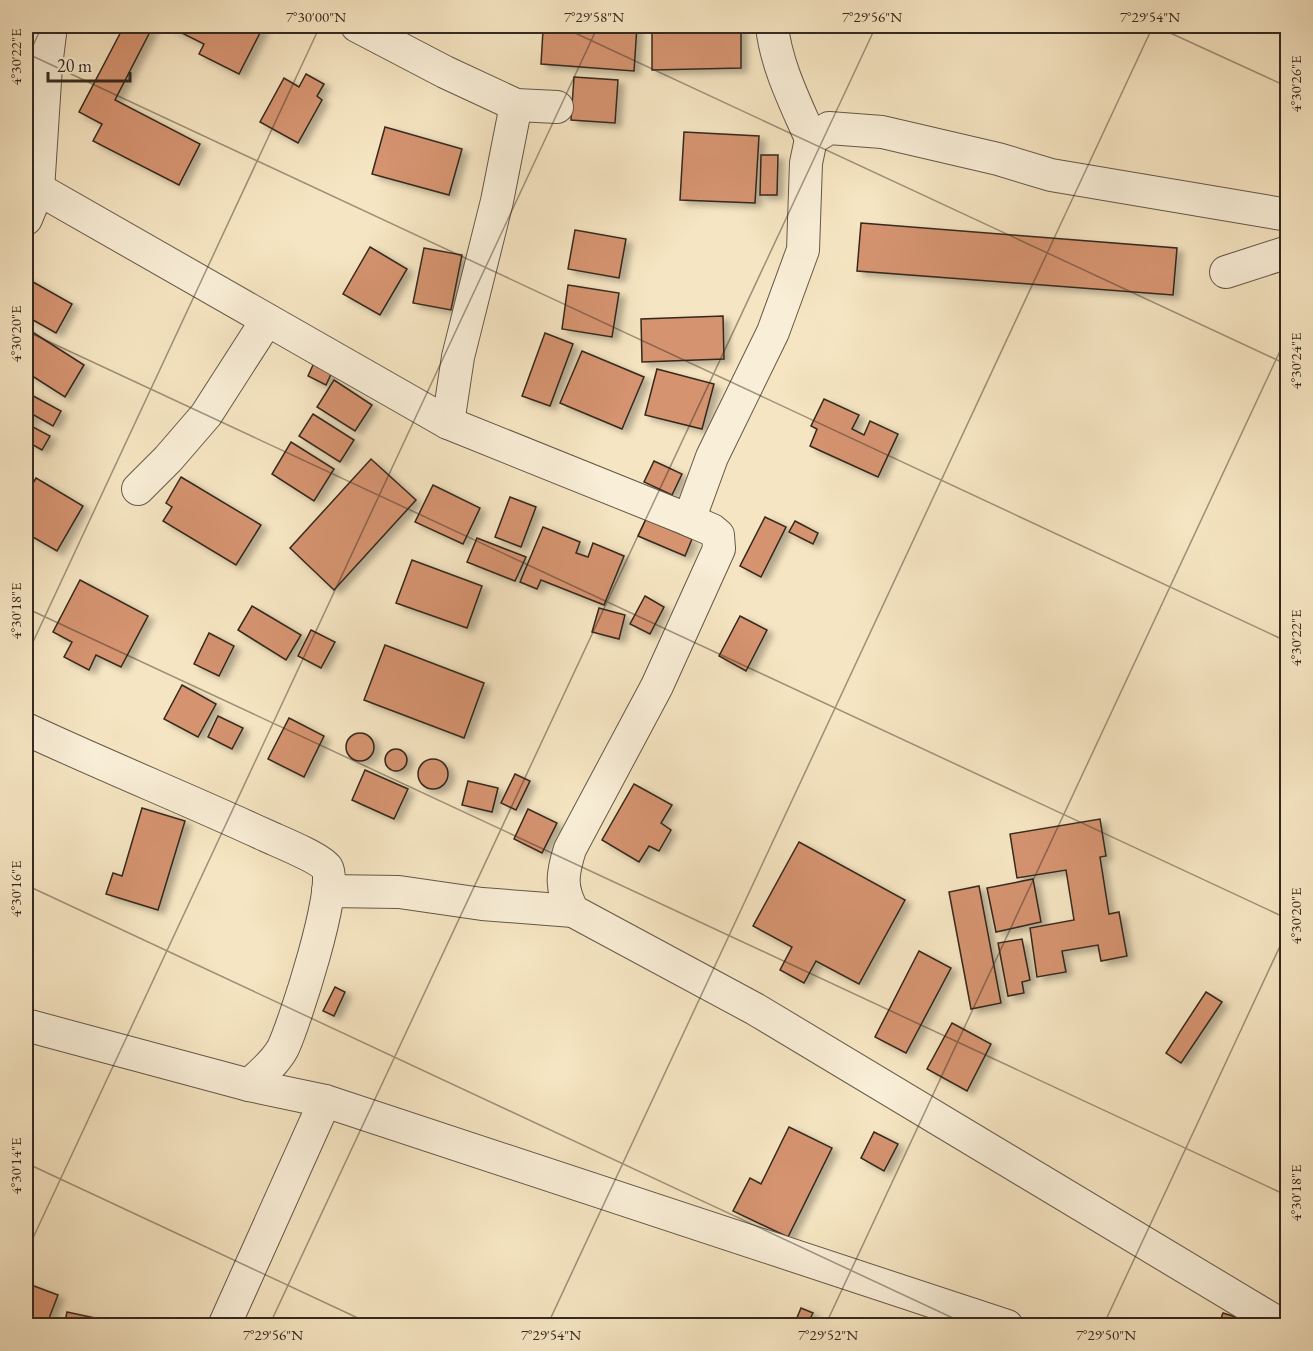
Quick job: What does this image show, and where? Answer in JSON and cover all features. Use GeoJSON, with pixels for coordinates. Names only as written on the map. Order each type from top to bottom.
{"type":"FeatureCollection","features":[{"type":"Feature","properties":{"kind":"street"},"geometry":{"type":"LineString","coordinates":[[26,219],[51,26]]}},
{"type":"Feature","properties":{"kind":"street"},"geometry":{"type":"LineString","coordinates":[[357,26],[445,72],[516,105],[557,107]]}},
{"type":"Feature","properties":{"kind":"street"},"geometry":{"type":"LineString","coordinates":[[689,520],[712,457],[773,332],[803,250],[806,163],[811,139],[787,85],[774,44],[772,26]]}},
{"type":"Feature","properties":{"kind":"street"},"geometry":{"type":"LineString","coordinates":[[448,423],[458,357],[497,201],[516,105]]}},
{"type":"Feature","properties":{"kind":"street"},"geometry":{"type":"LineString","coordinates":[[811,139],[829,128],[882,132],[998,159],[1051,175],[1287,215]]}},
{"type":"Feature","properties":{"kind":"street"},"geometry":{"type":"LineString","coordinates":[[32,186],[448,423],[689,520],[718,535],[719,549],[657,686],[570,849],[563,874],[567,899],[573,911]]}},
{"type":"Feature","properties":{"kind":"street"},"geometry":{"type":"LineString","coordinates":[[1226,272],[1287,252]]}},
{"type":"Feature","properties":{"kind":"street"},"geometry":{"type":"LineString","coordinates":[[138,489],[206,415],[267,320]]}},
{"type":"Feature","properties":{"kind":"street"},"geometry":{"type":"LineString","coordinates":[[26,729],[308,855],[327,868],[330,876],[328,891],[313,961],[292,1028],[282,1050],[249,1085]]}},
{"type":"Feature","properties":{"kind":"street"},"geometry":{"type":"LineString","coordinates":[[328,891],[399,892],[482,904],[573,911],[755,1009],[1283,1326]]}},
{"type":"Feature","properties":{"kind":"street"},"geometry":{"type":"LineString","coordinates":[[26,1025],[249,1085],[325,1101],[1007,1326]]}},
{"type":"Feature","properties":{"kind":"street"},"geometry":{"type":"LineString","coordinates":[[224,1326],[325,1101]]}},
{"type":"Feature","properties":{"kind":"building"},"geometry":{"type":"Polygon","coordinates":[[[124,26],[153,26],[115,100],[200,144],[179,185],[93,141],[102,124],[79,112],[124,26]]]}},
{"type":"Feature","properties":{"kind":"building"},"geometry":{"type":"Polygon","coordinates":[[[168,26],[263,27],[239,74],[199,54],[204,44],[168,26]]]}},
{"type":"Feature","properties":{"kind":"building"},"geometry":{"type":"Polygon","coordinates":[[[558,26],[637,26],[634,71],[541,64],[543,30],[557,31],[558,26]]]}},
{"type":"Feature","properties":{"kind":"building"},"geometry":{"type":"Polygon","coordinates":[[[652,26],[741,26],[741,68],[652,70],[652,26]]]}},
{"type":"Feature","properties":{"kind":"building"},"geometry":{"type":"Polygon","coordinates":[[[306,74],[324,84],[317,96],[322,100],[298,143],[260,122],[284,78],[299,87],[306,74]]]}},
{"type":"Feature","properties":{"kind":"building"},"geometry":{"type":"Polygon","coordinates":[[[574,77],[618,80],[615,123],[571,120],[574,77]]]}},
{"type":"Feature","properties":{"kind":"building"},"geometry":{"type":"Polygon","coordinates":[[[385,127],[462,149],[449,195],[372,174],[385,127]]]}},
{"type":"Feature","properties":{"kind":"building"},"geometry":{"type":"Polygon","coordinates":[[[684,132],[759,136],[755,203],[680,200],[684,132]]]}},
{"type":"Feature","properties":{"kind":"building"},"geometry":{"type":"Polygon","coordinates":[[[761,155],[778,155],[777,195],[760,195],[761,155]]]}},
{"type":"Feature","properties":{"kind":"building"},"geometry":{"type":"Polygon","coordinates":[[[861,223],[1177,248],[1173,295],[857,271],[861,223]]]}},
{"type":"Feature","properties":{"kind":"building"},"geometry":{"type":"Polygon","coordinates":[[[575,230],[626,239],[619,278],[568,269],[575,230]]]}},
{"type":"Feature","properties":{"kind":"building"},"geometry":{"type":"Polygon","coordinates":[[[370,247],[407,269],[380,315],[343,294],[370,247]]]}},
{"type":"Feature","properties":{"kind":"building"},"geometry":{"type":"Polygon","coordinates":[[[424,248],[462,255],[451,310],[413,303],[424,248]]]}},
{"type":"Feature","properties":{"kind":"building"},"geometry":{"type":"Polygon","coordinates":[[[26,278],[72,304],[56,333],[26,316],[26,278]]]}},
{"type":"Feature","properties":{"kind":"building"},"geometry":{"type":"Polygon","coordinates":[[[568,285],[619,293],[612,337],[562,329],[568,285]]]}},
{"type":"Feature","properties":{"kind":"building"},"geometry":{"type":"Polygon","coordinates":[[[723,316],[724,359],[642,362],[641,319],[723,316]]]}},
{"type":"Feature","properties":{"kind":"building"},"geometry":{"type":"Polygon","coordinates":[[[26,328],[84,365],[65,397],[26,372],[26,328]]]}},
{"type":"Feature","properties":{"kind":"building"},"geometry":{"type":"Polygon","coordinates":[[[545,333],[573,344],[550,406],[522,396],[545,333]]]}},
{"type":"Feature","properties":{"kind":"building"},"geometry":{"type":"Polygon","coordinates":[[[582,351],[644,377],[622,429],[560,403],[582,351]]]}},
{"type":"Feature","properties":{"kind":"building"},"geometry":{"type":"Polygon","coordinates":[[[319,352],[337,361],[326,385],[308,376],[319,352]]]}},
{"type":"Feature","properties":{"kind":"building"},"geometry":{"type":"Polygon","coordinates":[[[657,369],[714,384],[702,429],[645,415],[657,369]]]}},
{"type":"Feature","properties":{"kind":"building"},"geometry":{"type":"Polygon","coordinates":[[[334,380],[372,405],[355,431],[317,407],[334,380]]]}},
{"type":"Feature","properties":{"kind":"building"},"geometry":{"type":"Polygon","coordinates":[[[26,392],[61,411],[53,426],[34,415],[29,425],[50,436],[42,450],[26,441],[26,392]]]}},
{"type":"Feature","properties":{"kind":"building"},"geometry":{"type":"Polygon","coordinates":[[[824,399],[859,415],[852,429],[864,435],[870,421],[898,434],[878,477],[810,446],[817,429],[811,426],[824,399]]]}},
{"type":"Feature","properties":{"kind":"building"},"geometry":{"type":"Polygon","coordinates":[[[313,414],[354,440],[340,462],[299,436],[313,414]]]}},
{"type":"Feature","properties":{"kind":"building"},"geometry":{"type":"Polygon","coordinates":[[[291,442],[334,469],[314,501],[272,474],[291,442]]]}},
{"type":"Feature","properties":{"kind":"building"},"geometry":{"type":"Polygon","coordinates":[[[371,459],[416,500],[334,590],[290,548],[371,459]]]}},
{"type":"Feature","properties":{"kind":"building"},"geometry":{"type":"Polygon","coordinates":[[[654,461],[682,474],[672,495],[644,482],[654,461]]]}},
{"type":"Feature","properties":{"kind":"building"},"geometry":{"type":"Polygon","coordinates":[[[181,477],[261,525],[236,565],[163,521],[172,507],[166,503],[181,477]]]}},
{"type":"Feature","properties":{"kind":"building"},"geometry":{"type":"Polygon","coordinates":[[[36,478],[83,506],[57,551],[26,533],[26,495],[36,478]]]}},
{"type":"Feature","properties":{"kind":"building"},"geometry":{"type":"Polygon","coordinates":[[[433,485],[480,508],[463,544],[415,522],[433,485]]]}},
{"type":"Feature","properties":{"kind":"building"},"geometry":{"type":"Polygon","coordinates":[[[510,497],[536,507],[521,547],[495,537],[510,497]]]}},
{"type":"Feature","properties":{"kind":"building"},"geometry":{"type":"Polygon","coordinates":[[[765,517],[786,527],[761,577],[740,566],[765,517]]]}},
{"type":"Feature","properties":{"kind":"building"},"geometry":{"type":"Polygon","coordinates":[[[646,519],[692,539],[685,556],[638,536],[646,519]]]}},
{"type":"Feature","properties":{"kind":"building"},"geometry":{"type":"Polygon","coordinates":[[[795,521],[818,533],[813,544],[789,532],[795,521]]]}},
{"type":"Feature","properties":{"kind":"building"},"geometry":{"type":"Polygon","coordinates":[[[543,527],[580,542],[576,553],[588,557],[593,543],[624,556],[604,605],[541,580],[537,589],[520,582],[543,527]]]}},
{"type":"Feature","properties":{"kind":"building"},"geometry":{"type":"Polygon","coordinates":[[[477,538],[526,557],[515,581],[467,562],[477,538]]]}},
{"type":"Feature","properties":{"kind":"building"},"geometry":{"type":"Polygon","coordinates":[[[412,560],[482,586],[467,628],[396,603],[412,560]]]}},
{"type":"Feature","properties":{"kind":"building"},"geometry":{"type":"Polygon","coordinates":[[[80,580],[148,616],[121,667],[96,655],[89,670],[64,657],[72,642],[53,632],[80,580]]]}},
{"type":"Feature","properties":{"kind":"building"},"geometry":{"type":"Polygon","coordinates":[[[645,596],[664,607],[650,634],[630,624],[645,596]]]}},
{"type":"Feature","properties":{"kind":"building"},"geometry":{"type":"Polygon","coordinates":[[[252,606],[301,635],[286,660],[238,630],[252,606]]]}},
{"type":"Feature","properties":{"kind":"building"},"geometry":{"type":"Polygon","coordinates":[[[599,608],[625,615],[619,639],[592,632],[599,608]]]}},
{"type":"Feature","properties":{"kind":"building"},"geometry":{"type":"Polygon","coordinates":[[[740,616],[767,630],[746,671],[719,656],[740,616]]]}},
{"type":"Feature","properties":{"kind":"building"},"geometry":{"type":"Polygon","coordinates":[[[311,630],[335,642],[321,668],[298,656],[311,630]]]}},
{"type":"Feature","properties":{"kind":"building"},"geometry":{"type":"Polygon","coordinates":[[[209,633],[234,646],[219,676],[194,664],[209,633]]]}},
{"type":"Feature","properties":{"kind":"building"},"geometry":{"type":"Polygon","coordinates":[[[385,645],[484,683],[464,738],[364,700],[385,645]]]}},
{"type":"Feature","properties":{"kind":"building"},"geometry":{"type":"Polygon","coordinates":[[[182,685],[216,704],[198,737],[164,719],[182,685]]]}},
{"type":"Feature","properties":{"kind":"building"},"geometry":{"type":"Polygon","coordinates":[[[218,716],[243,728],[232,749],[208,737],[218,716]]]}},
{"type":"Feature","properties":{"kind":"building"},"geometry":{"type":"Polygon","coordinates":[[[289,718],[324,736],[304,777],[268,759],[289,718]]]}},
{"type":"Feature","properties":{"kind":"building"},"geometry":{"type":"Polygon","coordinates":[[[360,733],[370,737],[374,747],[370,757],[360,761],[350,757],[346,747],[350,737],[360,733]]]}},
{"type":"Feature","properties":{"kind":"building"},"geometry":{"type":"Polygon","coordinates":[[[396,749],[404,752],[407,760],[404,768],[396,771],[388,768],[385,760],[388,752],[396,749]]]}},
{"type":"Feature","properties":{"kind":"building"},"geometry":{"type":"Polygon","coordinates":[[[433,759],[444,763],[448,774],[444,785],[433,789],[422,785],[418,774],[422,763],[433,759]]]}},
{"type":"Feature","properties":{"kind":"building"},"geometry":{"type":"Polygon","coordinates":[[[365,770],[408,789],[394,819],[352,800],[365,770]]]}},
{"type":"Feature","properties":{"kind":"building"},"geometry":{"type":"Polygon","coordinates":[[[515,774],[530,781],[516,810],[501,803],[515,774]]]}},
{"type":"Feature","properties":{"kind":"building"},"geometry":{"type":"Polygon","coordinates":[[[468,781],[498,788],[492,812],[462,805],[468,781]]]}},
{"type":"Feature","properties":{"kind":"building"},"geometry":{"type":"Polygon","coordinates":[[[634,784],[672,805],[661,823],[671,830],[659,851],[649,846],[639,862],[602,840],[634,784]]]}},
{"type":"Feature","properties":{"kind":"building"},"geometry":{"type":"Polygon","coordinates":[[[142,808],[185,821],[158,910],[106,894],[113,873],[122,876],[142,808]]]}},
{"type":"Feature","properties":{"kind":"building"},"geometry":{"type":"Polygon","coordinates":[[[528,809],[557,823],[542,853],[514,839],[528,809]]]}},
{"type":"Feature","properties":{"kind":"building"},"geometry":{"type":"Polygon","coordinates":[[[1100,819],[1106,856],[1100,857],[1109,914],[1119,912],[1127,956],[1101,961],[1098,945],[1062,951],[1066,972],[1037,977],[1030,928],[1074,920],[1066,870],[1017,878],[1010,834],[1100,819]]]}},
{"type":"Feature","properties":{"kind":"building"},"geometry":{"type":"Polygon","coordinates":[[[799,842],[905,900],[859,984],[816,961],[804,983],[780,970],[792,947],[753,926],[799,842]]]}},
{"type":"Feature","properties":{"kind":"building"},"geometry":{"type":"Polygon","coordinates":[[[1033,879],[1041,922],[996,932],[987,888],[1033,879]]]}},
{"type":"Feature","properties":{"kind":"building"},"geometry":{"type":"Polygon","coordinates":[[[979,886],[1001,1003],[971,1009],[949,892],[979,886]]]}},
{"type":"Feature","properties":{"kind":"building"},"geometry":{"type":"Polygon","coordinates":[[[1022,939],[1030,980],[1022,982],[1024,993],[1008,996],[998,943],[1022,939]]]}},
{"type":"Feature","properties":{"kind":"building"},"geometry":{"type":"Polygon","coordinates":[[[919,951],[951,968],[906,1053],[875,1037],[919,951]]]}},
{"type":"Feature","properties":{"kind":"building"},"geometry":{"type":"Polygon","coordinates":[[[335,987],[345,992],[334,1016],[323,1011],[335,987]]]}},
{"type":"Feature","properties":{"kind":"building"},"geometry":{"type":"Polygon","coordinates":[[[1206,992],[1222,1002],[1181,1063],[1166,1053],[1206,992]]]}},
{"type":"Feature","properties":{"kind":"building"},"geometry":{"type":"Polygon","coordinates":[[[952,1023],[991,1044],[967,1091],[927,1069],[952,1023]]]}},
{"type":"Feature","properties":{"kind":"building"},"geometry":{"type":"Polygon","coordinates":[[[789,1127],[832,1148],[788,1237],[733,1211],[750,1178],[761,1184],[789,1127]]]}},
{"type":"Feature","properties":{"kind":"building"},"geometry":{"type":"Polygon","coordinates":[[[874,1132],[898,1144],[884,1171],[861,1158],[874,1132]]]}},
{"type":"Feature","properties":{"kind":"building"},"geometry":{"type":"Polygon","coordinates":[[[26,1283],[58,1295],[46,1326],[26,1326],[26,1283]]]}},
{"type":"Feature","properties":{"kind":"building"},"geometry":{"type":"Polygon","coordinates":[[[801,1308],[813,1313],[807,1325],[796,1320],[801,1308]]]}},
{"type":"Feature","properties":{"kind":"building"},"geometry":{"type":"Polygon","coordinates":[[[67,1312],[132,1326],[64,1326],[67,1312]]]}},
{"type":"Feature","properties":{"kind":"building"},"geometry":{"type":"Polygon","coordinates":[[[1223,1313],[1236,1317],[1233,1326],[1218,1326],[1223,1313]]]}}]}
